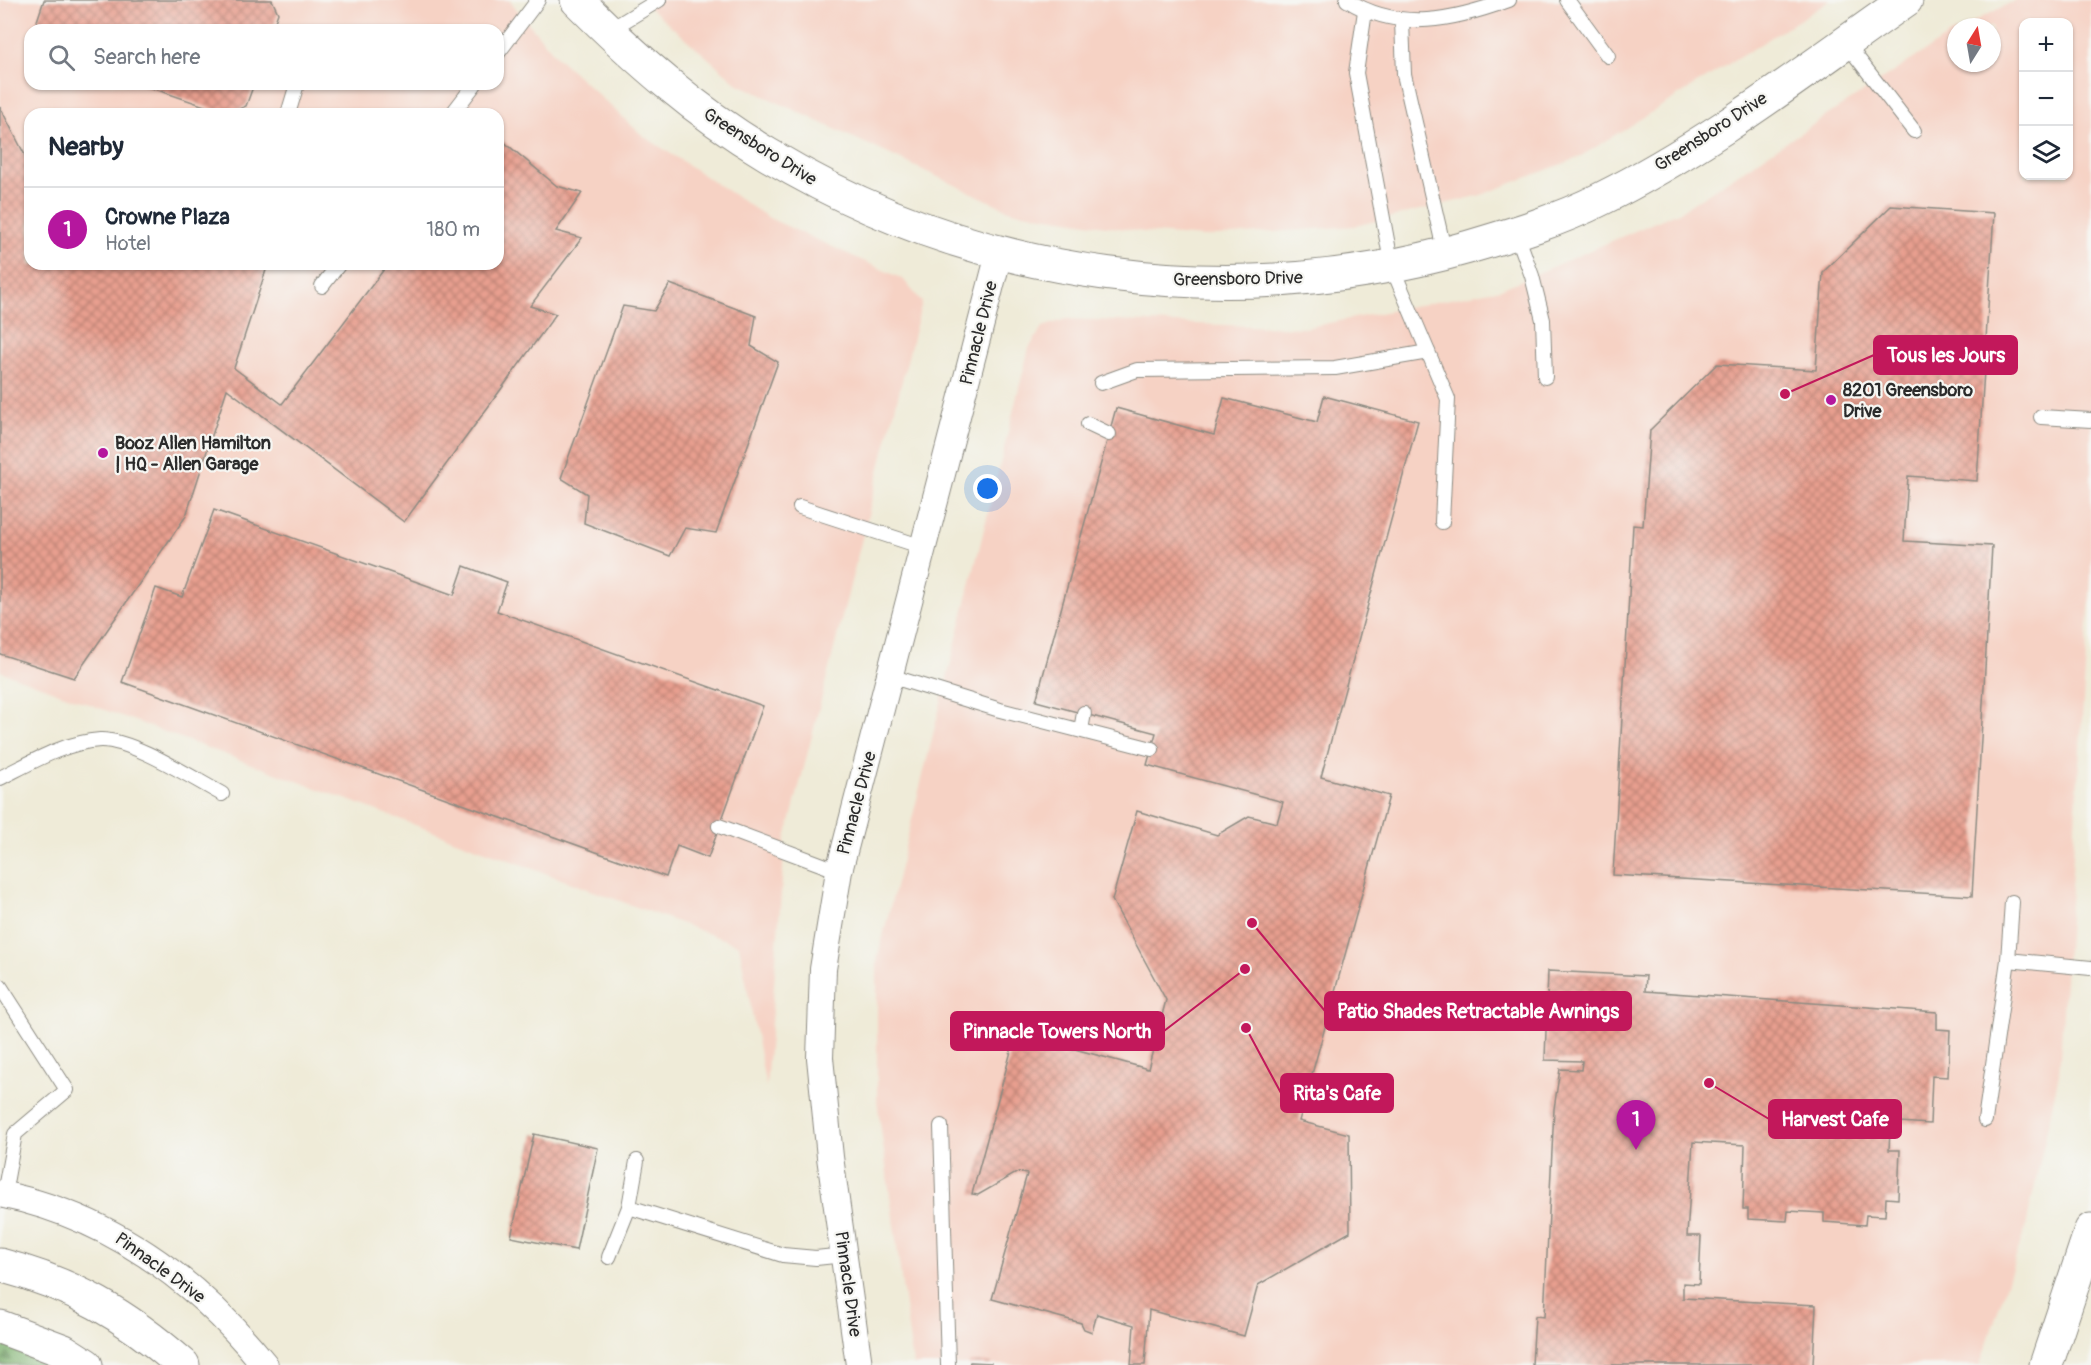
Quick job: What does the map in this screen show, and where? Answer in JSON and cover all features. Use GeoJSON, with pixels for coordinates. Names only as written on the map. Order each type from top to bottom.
{"type":"FeatureCollection","features":[{"type":"Feature","properties":{"kind":"main road","name":"Greensboro Drive"},"geometry":{"type":"LineString","coordinates":[[577,0],[636,58],[705,114],[766,154],[835,192],[916,227],[999,254],[1091,273],[1154,280],[1214,282],[1316,278],[1392,267],[1445,254],[1516,232],[1600,200],[1702,142],[1906,0]]}},
{"type":"Feature","properties":{"kind":"main road"},"geometry":{"type":"LineString","coordinates":[[2046,1365],[2091,1230]]}},
{"type":"Feature","properties":{"kind":"main road"},"geometry":{"type":"LineString","coordinates":[[0,1265],[39,1275],[90,1297],[138,1327],[183,1365]]}},
{"type":"Feature","properties":{"kind":"main road"},"geometry":{"type":"LineString","coordinates":[[0,1327],[64,1351],[86,1365]]}},
{"type":"Feature","properties":{"kind":"street","name":"Pinnacle Drive"},"geometry":{"type":"LineString","coordinates":[[860,1365],[823,1096],[819,1016],[828,923],[839,871],[999,254]]}},
{"type":"Feature","properties":{"kind":"street","name":"Pinnacle Drive"},"geometry":{"type":"LineString","coordinates":[[2,1194],[94,1223],[123,1238],[205,1300],[265,1365]]}},
{"type":"Feature","properties":{"kind":"lane"},"geometry":{"type":"LineString","coordinates":[[504,45],[538,0]]}},
{"type":"Feature","properties":{"kind":"lane"},"geometry":{"type":"LineString","coordinates":[[608,30],[659,0]]}},
{"type":"Feature","properties":{"kind":"lane"},"geometry":{"type":"LineString","coordinates":[[1347,0],[1365,11],[1402,21],[1463,16],[1509,0]]}},
{"type":"Feature","properties":{"kind":"lane"},"geometry":{"type":"LineString","coordinates":[[1567,0],[1608,56]]}},
{"type":"Feature","properties":{"kind":"lane"},"geometry":{"type":"LineString","coordinates":[[1365,11],[1356,73],[1392,267],[1448,399],[1442,522]]}},
{"type":"Feature","properties":{"kind":"lane"},"geometry":{"type":"LineString","coordinates":[[1402,21],[1404,74],[1445,254]]}},
{"type":"Feature","properties":{"kind":"lane"},"geometry":{"type":"LineString","coordinates":[[1845,42],[1914,131]]}},
{"type":"Feature","properties":{"kind":"lane"},"geometry":{"type":"LineString","coordinates":[[290,108],[295,90]]}},
{"type":"Feature","properties":{"kind":"lane"},"geometry":{"type":"LineString","coordinates":[[457,108],[470,90]]}},
{"type":"Feature","properties":{"kind":"lane"},"geometry":{"type":"LineString","coordinates":[[1516,232],[1532,276],[1543,320],[1545,377]]}},
{"type":"Feature","properties":{"kind":"lane"},"geometry":{"type":"LineString","coordinates":[[322,286],[334,270]]}},
{"type":"Feature","properties":{"kind":"lane"},"geometry":{"type":"LineString","coordinates":[[1101,383],[1137,370],[1335,368],[1428,352]]}},
{"type":"Feature","properties":{"kind":"lane"},"geometry":{"type":"LineString","coordinates":[[2041,417],[2091,420]]}},
{"type":"Feature","properties":{"kind":"lane"},"geometry":{"type":"LineString","coordinates":[[1089,424],[1109,434]]}},
{"type":"Feature","properties":{"kind":"lane"},"geometry":{"type":"LineString","coordinates":[[800,507],[923,547]]}},
{"type":"Feature","properties":{"kind":"lane"},"geometry":{"type":"LineString","coordinates":[[890,675],[1000,710],[1152,750]]}},
{"type":"Feature","properties":{"kind":"lane"},"geometry":{"type":"LineString","coordinates":[[1081,730],[1084,713]]}},
{"type":"Feature","properties":{"kind":"lane"},"geometry":{"type":"LineString","coordinates":[[0,778],[65,749],[101,740],[147,754],[222,794]]}},
{"type":"Feature","properties":{"kind":"lane"},"geometry":{"type":"LineString","coordinates":[[719,826],[839,871]]}},
{"type":"Feature","properties":{"kind":"lane"},"geometry":{"type":"LineString","coordinates":[[1985,1120],[2008,960],[2012,902]]}},
{"type":"Feature","properties":{"kind":"lane"},"geometry":{"type":"LineString","coordinates":[[2008,960],[2091,968]]}},
{"type":"Feature","properties":{"kind":"lane"},"geometry":{"type":"LineString","coordinates":[[0,986],[68,1090],[15,1134],[2,1194]]}},
{"type":"Feature","properties":{"kind":"lane"},"geometry":{"type":"LineString","coordinates":[[941,1126],[948,1365]]}},
{"type":"Feature","properties":{"kind":"lane"},"geometry":{"type":"LineString","coordinates":[[609,1257],[629,1207],[637,1161]]}},
{"type":"Feature","properties":{"kind":"lane"},"geometry":{"type":"LineString","coordinates":[[629,1207],[783,1255],[816,1258],[844,1255]]}},
{"type":"Feature","properties":{"kind":"shaded area"},"geometry":{"type":"Polygon","coordinates":[[[0,0],[509,0],[556,56],[642,135],[769,218],[903,279],[922,302],[785,842],[766,1087],[739,945],[0,671],[0,0]]]}},
{"type":"Feature","properties":{"kind":"shaded area"},"geometry":{"type":"Polygon","coordinates":[[[641,0],[1831,0],[1578,158],[1481,195],[1355,226],[1203,237],[1144,232],[1011,211],[738,84],[641,0]]]}},
{"type":"Feature","properties":{"kind":"shaded area"},"geometry":{"type":"Polygon","coordinates":[[[2016,0],[2091,0],[2091,577],[2059,1074],[2026,1226],[1980,1365],[913,1365],[877,1100],[877,960],[1029,348],[1043,327],[1066,319],[1304,328],[1501,289],[1681,211],[1947,37],[1947,72],[2001,72],[2001,18],[1981,18],[2016,0]]]}},
{"type":"Feature","properties":{"kind":"green space"},"geometry":{"type":"Polygon","coordinates":[[[0,1341],[29,1351],[53,1365],[0,1365],[0,1341]]]}},
{"type":"Feature","properties":{"kind":"building"},"geometry":{"type":"Polygon","coordinates":[[[44,0],[272,0],[278,13],[274,24],[36,24],[44,0]]]}},
{"type":"Feature","properties":{"kind":"building"},"geometry":{"type":"Polygon","coordinates":[[[158,90],[252,90],[246,106],[242,108],[210,108],[158,90]]]}},
{"type":"Feature","properties":{"kind":"building","name":"Booz Allen Hamilton | HQ - Allen Garage"},"geometry":{"type":"Polygon","coordinates":[[[0,107],[24,153],[24,270],[266,270],[234,368],[282,404],[383,270],[504,270],[504,142],[557,186],[582,193],[556,231],[582,238],[530,306],[556,314],[404,522],[227,389],[186,516],[74,678],[0,654],[0,107]]]}},
{"type":"Feature","properties":{"kind":"building"},"geometry":{"type":"Polygon","coordinates":[[[1891,206],[1994,213],[1977,481],[1908,476],[1904,541],[1992,546],[1972,896],[1613,875],[1633,525],[1643,526],[1650,430],[1717,364],[1816,370],[1823,272],[1891,206]]]}},
{"type":"Feature","properties":{"kind":"building"},"geometry":{"type":"Polygon","coordinates":[[[670,284],[756,316],[751,346],[778,362],[716,533],[685,528],[670,556],[584,523],[587,494],[561,478],[623,306],[654,311],[670,284]]]}},
{"type":"Feature","properties":{"kind":"building"},"geometry":{"type":"Polygon","coordinates":[[[1324,396],[1418,421],[1321,777],[1389,796],[1299,1121],[1349,1134],[1350,1232],[1258,1285],[1244,1336],[1149,1310],[1145,1365],[1131,1365],[1134,1325],[1097,1314],[1092,1332],[1084,1329],[1081,1323],[992,1299],[1027,1174],[1018,1172],[978,1195],[972,1194],[1016,1033],[1148,1069],[1166,1000],[1112,900],[1137,811],[1217,835],[1249,816],[1277,823],[1283,802],[1147,765],[1156,733],[1036,701],[1116,408],[1214,435],[1224,398],[1317,422],[1324,396]]]}},
{"type":"Feature","properties":{"kind":"building"},"geometry":{"type":"Polygon","coordinates":[[[214,510],[454,595],[464,566],[507,582],[497,611],[763,706],[708,858],[677,846],[666,877],[122,682],[156,588],[182,597],[214,510]]]}},
{"type":"Feature","properties":{"kind":"building"},"geometry":{"type":"Polygon","coordinates":[[[1548,971],[1646,976],[1645,991],[1937,1012],[1937,1029],[1950,1030],[1948,1077],[1932,1076],[1930,1124],[1790,1115],[1789,1125],[1890,1130],[1889,1150],[1900,1150],[1898,1199],[1886,1198],[1885,1216],[1866,1215],[1865,1225],[1824,1222],[1824,1213],[1788,1211],[1787,1221],[1748,1219],[1748,1209],[1743,1209],[1745,1145],[1693,1142],[1687,1236],[1701,1236],[1699,1284],[1683,1283],[1683,1298],[1816,1305],[1813,1365],[1532,1365],[1535,1316],[1544,1317],[1554,1109],[1560,1069],[1581,1070],[1582,1061],[1545,1060],[1548,971]]]}},
{"type":"Feature","properties":{"kind":"building"},"geometry":{"type":"Polygon","coordinates":[[[534,1134],[598,1148],[576,1250],[511,1237],[534,1134]]]}},
{"type":"Feature","properties":{"kind":"building"},"geometry":{"type":"Polygon","coordinates":[[[970,1362],[991,1363],[991,1365],[969,1365],[970,1362]]]}},
{"type":"Feature","properties":{"kind":"place","name":"Tous les Jours"},"geometry":{"type":"Point","coordinates":[1785,394]}},
{"type":"Feature","properties":{"kind":"place","name":"8201 Greensboro Drive"},"geometry":{"type":"Point","coordinates":[1831,400]}},
{"type":"Feature","properties":{"kind":"place","name":"Booz Allen Hamilton | HQ - Allen Garage"},"geometry":{"type":"Point","coordinates":[103,453]}},
{"type":"Feature","properties":{"kind":"place","name":"Patio Shades Retractable Awnings"},"geometry":{"type":"Point","coordinates":[1252,923]}},
{"type":"Feature","properties":{"kind":"place","name":"Pinnacle Towers North"},"geometry":{"type":"Point","coordinates":[1245,969]}},
{"type":"Feature","properties":{"kind":"place","name":"Rita's Cafe"},"geometry":{"type":"Point","coordinates":[1246,1028]}},
{"type":"Feature","properties":{"kind":"place","name":"Harvest Cafe"},"geometry":{"type":"Point","coordinates":[1709,1083]}},
{"type":"Feature","properties":{"kind":"place","name":"Crowne Plaza"},"geometry":{"type":"Point","coordinates":[1636,1150]}}]}
